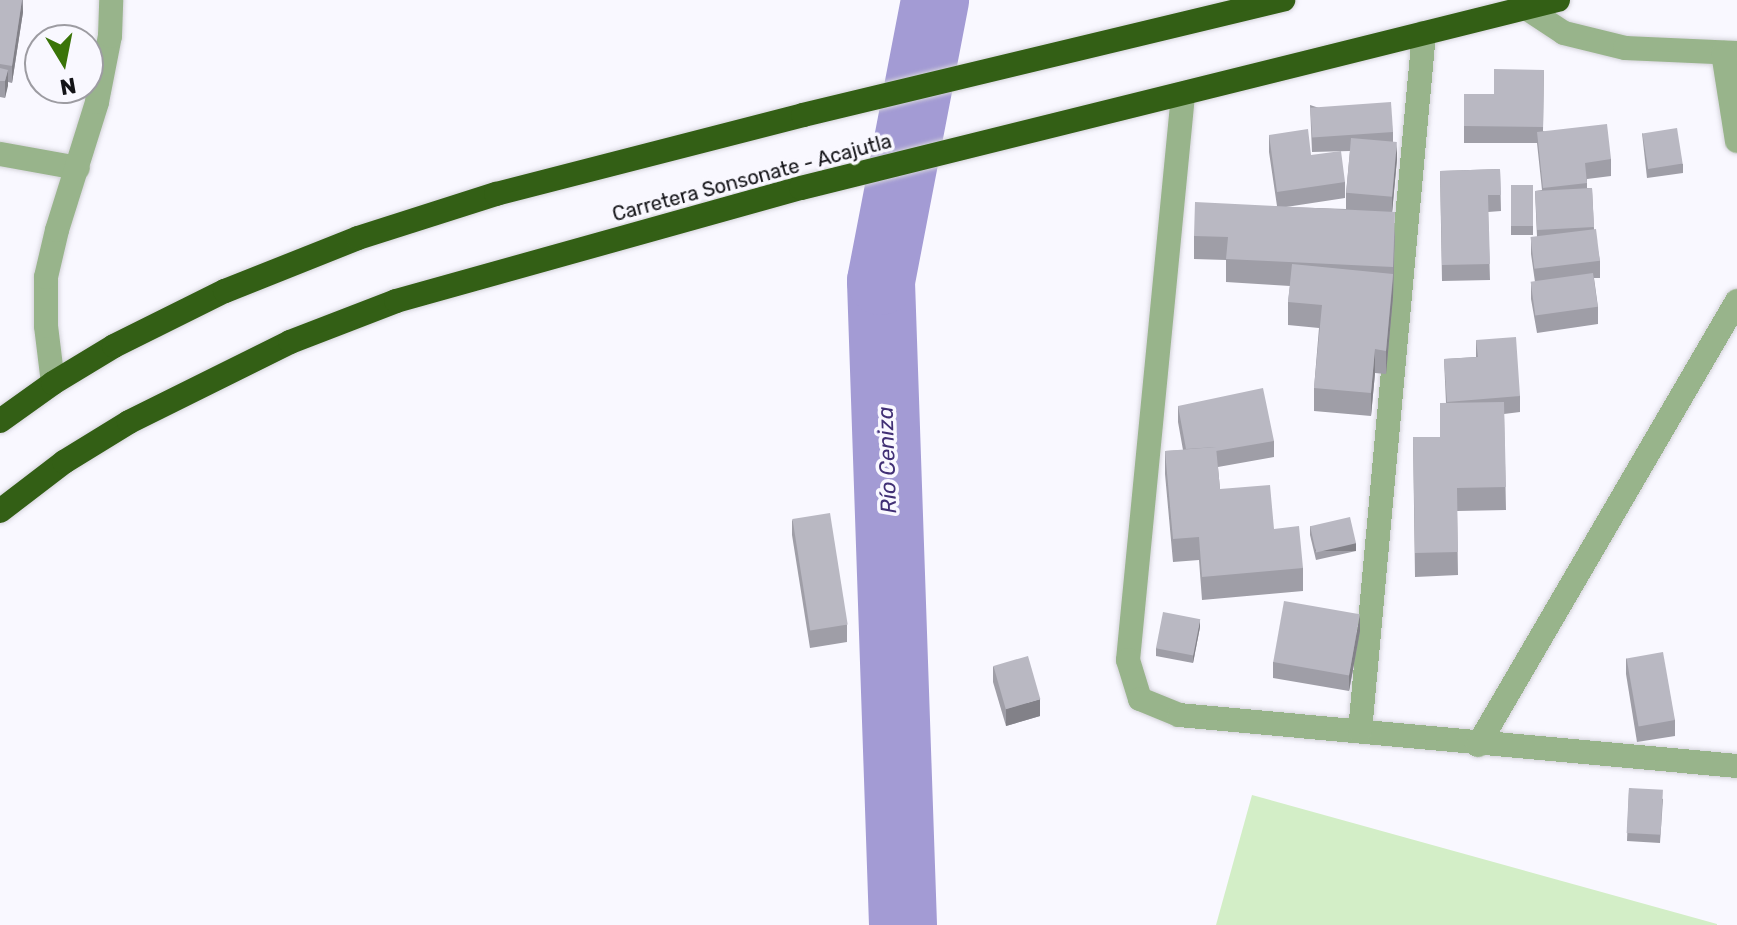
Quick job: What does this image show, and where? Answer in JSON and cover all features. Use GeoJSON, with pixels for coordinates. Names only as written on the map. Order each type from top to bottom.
{"type":"FeatureCollection","features":[{"type":"Feature","properties":{"kind":"highway"},"geometry":{"type":"LineString","coordinates":[[0,421],[53,383],[114,346],[225,291],[358,238],[496,194],[803,115],[1283,0]]}},
{"type":"Feature","properties":{"kind":"highway","name":"Carretera Sonsonate - Acajutla"},"geometry":{"type":"LineString","coordinates":[[0,511],[64,462],[129,422],[290,342],[396,301],[801,188],[1558,0]]}},
{"type":"Feature","properties":{"kind":"street"},"geometry":{"type":"LineString","coordinates":[[53,383],[46,326],[46,277],[57,230],[97,102],[110,36],[111,0]]}},
{"type":"Feature","properties":{"kind":"street"},"geometry":{"type":"LineString","coordinates":[[1526,8],[1564,33],[1625,48],[1730,53],[1737,141]]}},
{"type":"Feature","properties":{"kind":"street"},"geometry":{"type":"LineString","coordinates":[[1360,731],[1424,33]]}},
{"type":"Feature","properties":{"kind":"street"},"geometry":{"type":"LineString","coordinates":[[1183,95],[1128,660],[1140,699],[1179,715],[1478,745],[1737,766]]}},
{"type":"Feature","properties":{"kind":"street"},"geometry":{"type":"LineString","coordinates":[[0,154],[78,168]]}},
{"type":"Feature","properties":{"kind":"street"},"geometry":{"type":"LineString","coordinates":[[1478,745],[1737,301]]}},
{"type":"Feature","properties":{"kind":"green space"},"geometry":{"type":"Polygon","coordinates":[[[1252,795],[1717,924],[1717,925],[1216,925],[1252,795]]]}},
{"type":"Feature","properties":{"kind":"building"},"geometry":{"type":"Polygon","coordinates":[[[0,0],[22,0],[12,66],[0,64],[0,0]]]}},
{"type":"Feature","properties":{"kind":"building"},"geometry":{"type":"Polygon","coordinates":[[[0,68],[8,70],[5,81],[0,81],[0,68]]]}},
{"type":"Feature","properties":{"kind":"building"},"geometry":{"type":"Polygon","coordinates":[[[1494,69],[1544,70],[1543,127],[1464,126],[1464,94],[1494,94],[1494,69]]]}},
{"type":"Feature","properties":{"kind":"building"},"geometry":{"type":"Polygon","coordinates":[[[1391,102],[1393,132],[1312,138],[1310,108],[1391,102]]]}},
{"type":"Feature","properties":{"kind":"building"},"geometry":{"type":"Polygon","coordinates":[[[1607,124],[1611,159],[1585,163],[1587,183],[1543,188],[1537,132],[1607,124]]]}},
{"type":"Feature","properties":{"kind":"building"},"geometry":{"type":"Polygon","coordinates":[[[1677,128],[1683,164],[1648,169],[1642,133],[1677,128]]]}},
{"type":"Feature","properties":{"kind":"building"},"geometry":{"type":"Polygon","coordinates":[[[1308,129],[1311,155],[1341,151],[1345,182],[1277,192],[1269,135],[1308,129]]]}},
{"type":"Feature","properties":{"kind":"building"},"geometry":{"type":"Polygon","coordinates":[[[1351,138],[1397,142],[1392,197],[1346,193],[1351,138]]]}},
{"type":"Feature","properties":{"kind":"building"},"geometry":{"type":"Polygon","coordinates":[[[1500,169],[1501,195],[1488,195],[1490,264],[1442,265],[1440,171],[1500,169]]]}},
{"type":"Feature","properties":{"kind":"building"},"geometry":{"type":"Polygon","coordinates":[[[1511,185],[1533,185],[1533,226],[1511,226],[1511,185]]]}},
{"type":"Feature","properties":{"kind":"building"},"geometry":{"type":"Polygon","coordinates":[[[1592,188],[1594,227],[1537,230],[1535,191],[1592,188]]]}},
{"type":"Feature","properties":{"kind":"building"},"geometry":{"type":"Polygon","coordinates":[[[1195,202],[1395,212],[1393,267],[1226,259],[1228,237],[1194,236],[1195,202]]]}},
{"type":"Feature","properties":{"kind":"building"},"geometry":{"type":"Polygon","coordinates":[[[1596,229],[1600,261],[1534,269],[1530,237],[1596,229]]]}},
{"type":"Feature","properties":{"kind":"building"},"geometry":{"type":"Polygon","coordinates":[[[1292,264],[1393,274],[1386,351],[1375,349],[1371,393],[1314,388],[1322,305],[1288,302],[1292,264]]]}},
{"type":"Feature","properties":{"kind":"building"},"geometry":{"type":"Polygon","coordinates":[[[1593,273],[1598,307],[1535,315],[1531,282],[1593,273]]]}},
{"type":"Feature","properties":{"kind":"building"},"geometry":{"type":"Polygon","coordinates":[[[1516,337],[1520,396],[1447,402],[1444,359],[1478,357],[1476,340],[1516,337]]]}},
{"type":"Feature","properties":{"kind":"building"},"geometry":{"type":"Polygon","coordinates":[[[1263,388],[1274,441],[1216,451],[1216,447],[1186,449],[1178,406],[1263,388]]]}},
{"type":"Feature","properties":{"kind":"building"},"geometry":{"type":"Polygon","coordinates":[[[1504,402],[1506,487],[1457,488],[1458,552],[1415,553],[1413,437],[1440,437],[1440,403],[1504,402]]]}},
{"type":"Feature","properties":{"kind":"building"},"geometry":{"type":"Polygon","coordinates":[[[1216,447],[1220,489],[1270,485],[1274,529],[1299,526],[1303,568],[1202,577],[1199,537],[1173,539],[1165,451],[1216,447]]]}},
{"type":"Feature","properties":{"kind":"building"},"geometry":{"type":"Polygon","coordinates":[[[830,513],[848,625],[810,631],[792,519],[830,513]]]}},
{"type":"Feature","properties":{"kind":"building"},"geometry":{"type":"Polygon","coordinates":[[[1350,517],[1356,543],[1316,553],[1310,526],[1350,517]]]}},
{"type":"Feature","properties":{"kind":"building"},"geometry":{"type":"Polygon","coordinates":[[[1284,601],[1360,614],[1349,675],[1273,662],[1284,601]]]}},
{"type":"Feature","properties":{"kind":"building"},"geometry":{"type":"Polygon","coordinates":[[[1163,612],[1200,619],[1193,656],[1156,648],[1163,612]]]}},
{"type":"Feature","properties":{"kind":"building"},"geometry":{"type":"Polygon","coordinates":[[[1663,652],[1675,720],[1639,726],[1627,658],[1663,652]]]}},
{"type":"Feature","properties":{"kind":"building"},"geometry":{"type":"Polygon","coordinates":[[[1028,656],[1040,699],[1006,709],[993,666],[1028,656]]]}},
{"type":"Feature","properties":{"kind":"building"},"geometry":{"type":"Polygon","coordinates":[[[1629,788],[1663,790],[1661,835],[1627,833],[1629,788]]]}},
{"type":"Feature","properties":{"kind":"waterway","name":"Río Ceniza"},"geometry":{"type":"LineString","coordinates":[[903,925],[881,281],[935,0]]}}]}
